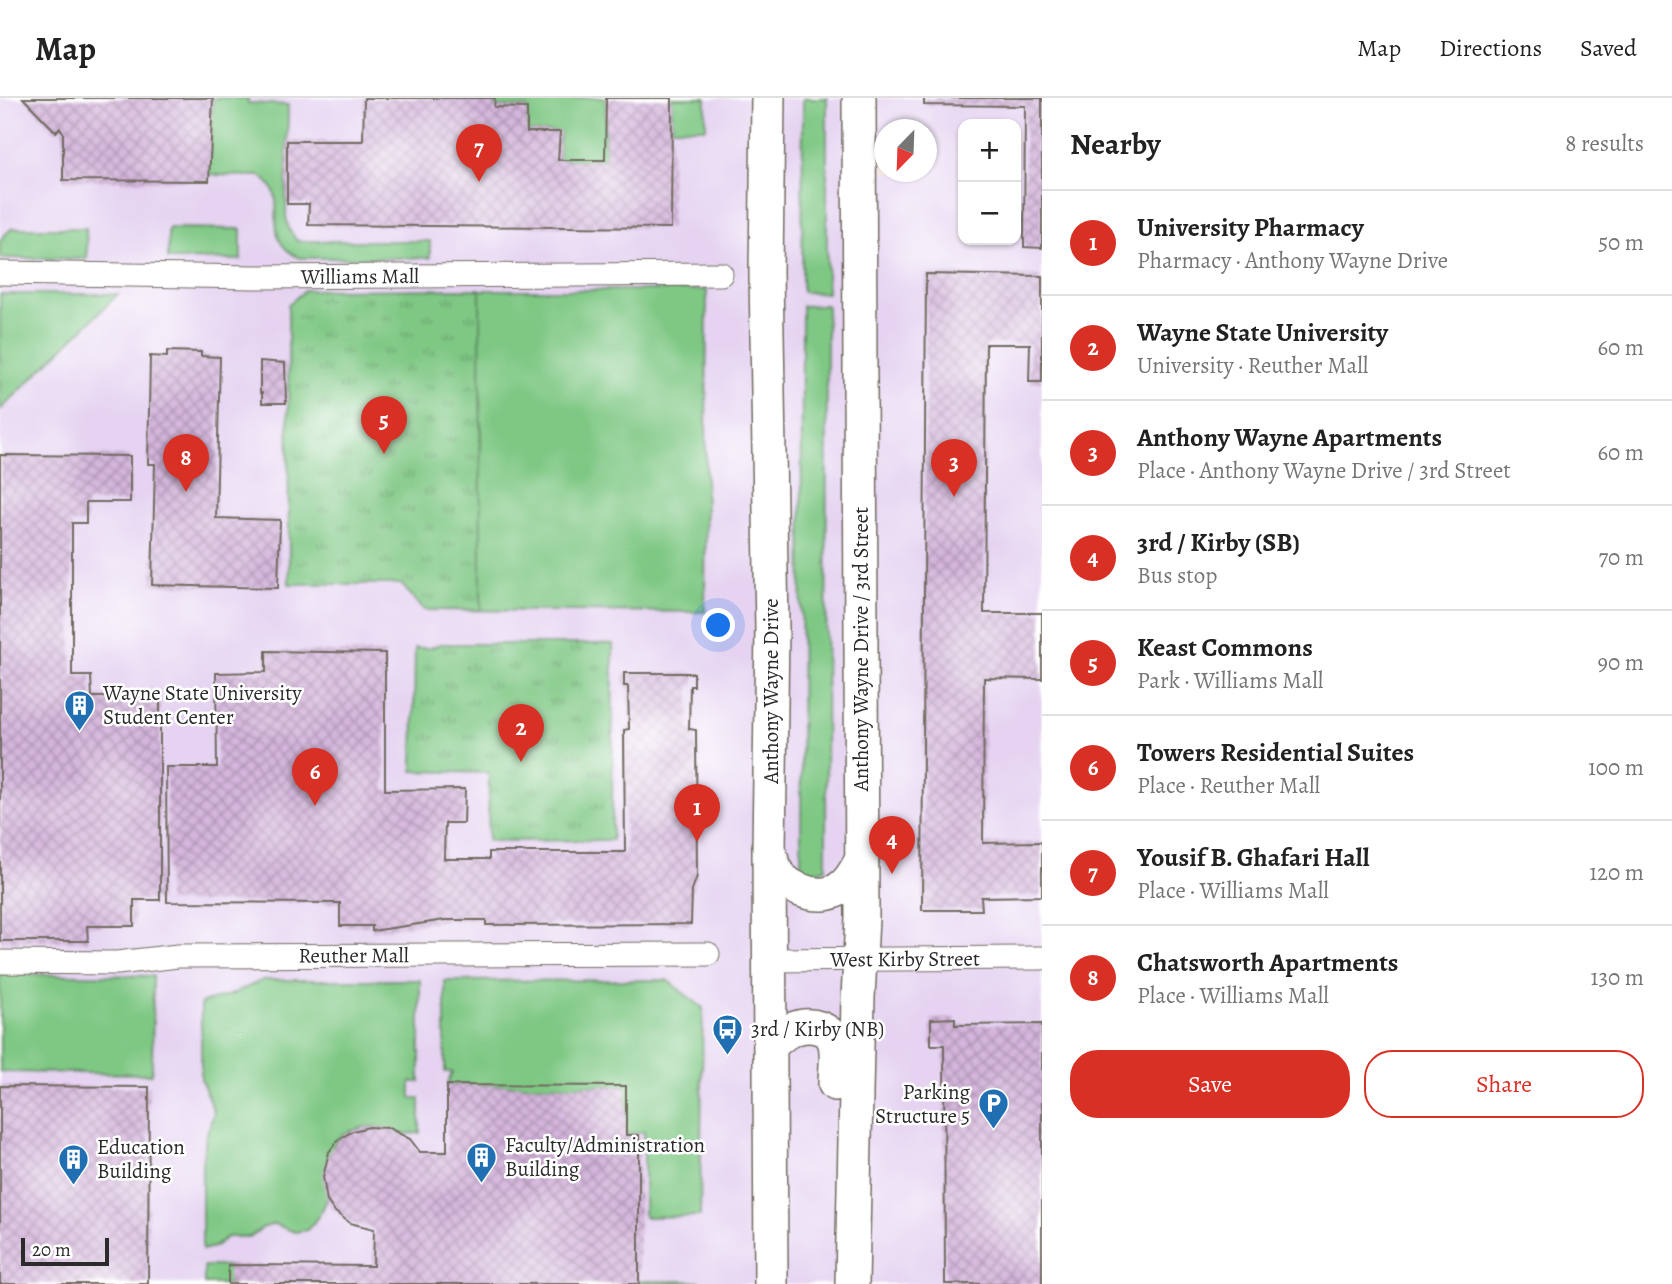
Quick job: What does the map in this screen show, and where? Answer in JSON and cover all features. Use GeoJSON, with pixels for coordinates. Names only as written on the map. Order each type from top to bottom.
{"type":"FeatureCollection","features":[{"type":"Feature","properties":{"kind":"street","name":"Anthony Wayne Drive"},"geometry":{"type":"LineString","coordinates":[[768,98],[766,274],[772,629],[769,850],[771,1284]]}},
{"type":"Feature","properties":{"kind":"street","name":"Anthony Wayne Drive / 3rd Street"},"geometry":{"type":"LineString","coordinates":[[852,1284],[862,859],[859,98]]}},
{"type":"Feature","properties":{"kind":"street","name":"Williams Mall"},"geometry":{"type":"LineString","coordinates":[[0,273],[249,276],[721,274]]}},
{"type":"Feature","properties":{"kind":"street"},"geometry":{"type":"LineString","coordinates":[[769,850],[775,869],[783,879],[799,890],[815,894],[841,889],[852,877],[862,859]]}},
{"type":"Feature","properties":{"kind":"street","name":"Reuther Mall"},"geometry":{"type":"LineString","coordinates":[[0,962],[117,963],[178,956],[708,954]]}},
{"type":"Feature","properties":{"kind":"street","name":"West Kirby Street"},"geometry":{"type":"LineString","coordinates":[[769,960],[1042,958]]}},
{"type":"Feature","properties":{"kind":"street"},"geometry":{"type":"LineString","coordinates":[[770,1046],[793,1028],[811,1025],[827,1031],[834,1039],[836,1182],[854,1218]]}},
{"type":"Feature","properties":{"kind":"shaded area"},"geometry":{"type":"Polygon","coordinates":[[[0,98],[1042,98],[1042,1284],[0,1284],[0,98]]]}},
{"type":"Feature","properties":{"kind":"green space"},"geometry":{"type":"Polygon","coordinates":[[[213,98],[248,98],[248,103],[288,105],[286,217],[289,229],[297,241],[430,241],[430,258],[300,258],[287,250],[279,240],[275,195],[270,185],[260,176],[209,175],[213,98]]]}},
{"type":"Feature","properties":{"kind":"green space"},"geometry":{"type":"Polygon","coordinates":[[[495,98],[606,98],[605,160],[558,160],[560,132],[527,132],[527,108],[494,107],[495,98]]]}},
{"type":"Feature","properties":{"kind":"green space"},"geometry":{"type":"Polygon","coordinates":[[[672,98],[706,98],[706,128],[672,128],[672,98]]]}},
{"type":"Feature","properties":{"kind":"green space"},"geometry":{"type":"Polygon","coordinates":[[[803,98],[827,98],[827,293],[802,292],[803,98]]]}},
{"type":"Feature","properties":{"kind":"green space"},"geometry":{"type":"Polygon","coordinates":[[[12,228],[86,228],[87,259],[0,258],[0,240],[12,228]]]}},
{"type":"Feature","properties":{"kind":"green space"},"geometry":{"type":"Polygon","coordinates":[[[168,228],[241,229],[241,260],[168,259],[168,228]]]}},
{"type":"Feature","properties":{"kind":"green space"},"geometry":{"type":"Polygon","coordinates":[[[480,289],[481,610],[424,610],[401,584],[289,584],[288,305],[305,290],[480,289]]]}},
{"type":"Feature","properties":{"kind":"green space"},"geometry":{"type":"Polygon","coordinates":[[[305,290],[347,306],[378,290],[707,290],[705,612],[424,610],[481,445],[481,423],[305,290]]]}},
{"type":"Feature","properties":{"kind":"green space"},"geometry":{"type":"Polygon","coordinates":[[[0,294],[118,294],[0,410],[0,294]]]}},
{"type":"Feature","properties":{"kind":"green space"},"geometry":{"type":"Polygon","coordinates":[[[827,305],[826,868],[809,873],[801,869],[802,306],[827,305]]]}},
{"type":"Feature","properties":{"kind":"green space"},"geometry":{"type":"Polygon","coordinates":[[[440,644],[613,644],[612,840],[488,841],[489,773],[413,771],[415,648],[431,648],[440,644]]]}},
{"type":"Feature","properties":{"kind":"green space"},"geometry":{"type":"Polygon","coordinates":[[[0,974],[153,976],[152,1074],[0,1072],[0,974]]]}},
{"type":"Feature","properties":{"kind":"green space"},"geometry":{"type":"Polygon","coordinates":[[[263,980],[420,980],[420,1082],[411,1082],[411,1098],[420,1098],[420,1133],[400,1134],[383,1128],[367,1127],[341,1136],[331,1153],[326,1202],[307,1230],[295,1232],[274,1224],[262,1228],[250,1237],[227,1237],[214,1247],[202,1250],[202,1163],[214,1112],[201,1079],[201,1003],[230,995],[263,980]]]}},
{"type":"Feature","properties":{"kind":"green space"},"geometry":{"type":"Polygon","coordinates":[[[667,980],[703,1008],[700,1216],[644,1217],[644,1132],[626,1135],[625,1086],[447,1085],[452,1072],[445,1072],[445,981],[667,980]]]}},
{"type":"Feature","properties":{"kind":"green space"},"geometry":{"type":"Polygon","coordinates":[[[204,1266],[233,1266],[233,1284],[204,1284],[204,1266]]]}},
{"type":"Feature","properties":{"kind":"green space"},"geometry":{"type":"Polygon","coordinates":[[[639,1281],[699,1281],[699,1284],[639,1284],[639,1281]]]}},
{"type":"Feature","properties":{"kind":"building"},"geometry":{"type":"Polygon","coordinates":[[[23,98],[213,98],[209,181],[63,180],[63,132],[60,128],[56,132],[23,98]]]}},
{"type":"Feature","properties":{"kind":"building"},"geometry":{"type":"Polygon","coordinates":[[[364,98],[495,98],[494,107],[527,108],[527,132],[560,132],[558,160],[605,160],[606,98],[672,98],[671,228],[308,225],[309,204],[287,204],[287,141],[363,141],[364,98]]]}},
{"type":"Feature","properties":{"kind":"building"},"geometry":{"type":"Polygon","coordinates":[[[924,98],[1042,98],[1042,248],[1024,247],[1025,106],[924,105],[924,98]]]}},
{"type":"Feature","properties":{"kind":"building"},"geometry":{"type":"Polygon","coordinates":[[[926,274],[1042,276],[1042,382],[1029,382],[1030,344],[986,344],[984,613],[1042,613],[1042,679],[984,678],[983,843],[1042,842],[1042,896],[981,897],[982,910],[922,910],[926,274]]]}},
{"type":"Feature","properties":{"kind":"building"},"geometry":{"type":"Polygon","coordinates":[[[167,351],[201,352],[201,356],[220,357],[216,518],[280,520],[278,588],[152,585],[155,464],[148,464],[150,356],[167,357],[167,351]]]}},
{"type":"Feature","properties":{"kind":"building"},"geometry":{"type":"Polygon","coordinates":[[[260,361],[285,363],[286,403],[262,403],[260,361]]]}},
{"type":"Feature","properties":{"kind":"building","name":"Wayne State University Student Center"},"geometry":{"type":"Polygon","coordinates":[[[0,455],[130,456],[130,502],[86,502],[86,523],[72,523],[72,676],[91,676],[92,697],[160,697],[160,900],[134,900],[134,926],[87,926],[88,941],[0,941],[0,455]]]}},
{"type":"Feature","properties":{"kind":"building"},"geometry":{"type":"Polygon","coordinates":[[[266,651],[385,653],[385,790],[465,789],[464,823],[445,823],[444,859],[489,859],[489,852],[625,852],[624,730],[629,729],[628,686],[624,686],[624,673],[694,673],[694,686],[690,686],[689,729],[696,730],[697,876],[692,890],[691,924],[486,925],[486,920],[445,920],[372,931],[372,926],[340,926],[340,903],[167,902],[166,767],[217,767],[216,673],[266,672],[266,651]]]}},
{"type":"Feature","properties":{"kind":"building","name":"Parking Structure 5"},"geometry":{"type":"Polygon","coordinates":[[[955,1018],[955,1025],[1042,1024],[1042,1284],[945,1284],[944,1045],[931,1045],[931,1019],[955,1018]]]}},
{"type":"Feature","properties":{"kind":"building","name":"Faculty/Administration Building"},"geometry":{"type":"Polygon","coordinates":[[[447,1085],[626,1086],[626,1135],[639,1135],[639,1284],[228,1284],[228,1265],[373,1266],[374,1229],[350,1223],[334,1211],[327,1201],[323,1177],[329,1152],[338,1140],[353,1131],[369,1127],[389,1128],[410,1139],[420,1152],[447,1152],[447,1085]]]}},
{"type":"Feature","properties":{"kind":"building","name":"Education Building"},"geometry":{"type":"Polygon","coordinates":[[[0,1086],[149,1087],[148,1284],[0,1284],[0,1086]]]}},
{"type":"Feature","properties":{"kind":"place","name":"Yousif B. Ghafari Hall"},"geometry":{"type":"Point","coordinates":[479,182]}},
{"type":"Feature","properties":{"kind":"place","name":"Keast Commons"},"geometry":{"type":"Point","coordinates":[384,454]}},
{"type":"Feature","properties":{"kind":"place","name":"Chatsworth Apartments"},"geometry":{"type":"Point","coordinates":[186,492]}},
{"type":"Feature","properties":{"kind":"place","name":"Anthony Wayne Apartments"},"geometry":{"type":"Point","coordinates":[954,497]}},
{"type":"Feature","properties":{"kind":"place","name":"Wayne State University Student Center"},"geometry":{"type":"Point","coordinates":[80,732]}},
{"type":"Feature","properties":{"kind":"place","name":"Wayne State University"},"geometry":{"type":"Point","coordinates":[521,762]}},
{"type":"Feature","properties":{"kind":"place","name":"Towers Residential Suites"},"geometry":{"type":"Point","coordinates":[315,806]}},
{"type":"Feature","properties":{"kind":"place","name":"University Pharmacy"},"geometry":{"type":"Point","coordinates":[697,842]}},
{"type":"Feature","properties":{"kind":"place","name":"3rd / Kirby (SB)"},"geometry":{"type":"Point","coordinates":[892,874]}},
{"type":"Feature","properties":{"kind":"place","name":"3rd / Kirby (NB)"},"geometry":{"type":"Point","coordinates":[728,1056]}},
{"type":"Feature","properties":{"kind":"place","name":"Parking Structure 5"},"geometry":{"type":"Point","coordinates":[993,1131]}},
{"type":"Feature","properties":{"kind":"place","name":"Faculty/Administration Building"},"geometry":{"type":"Point","coordinates":[482,1184]}},
{"type":"Feature","properties":{"kind":"place","name":"Education Building"},"geometry":{"type":"Point","coordinates":[74,1186]}}]}
